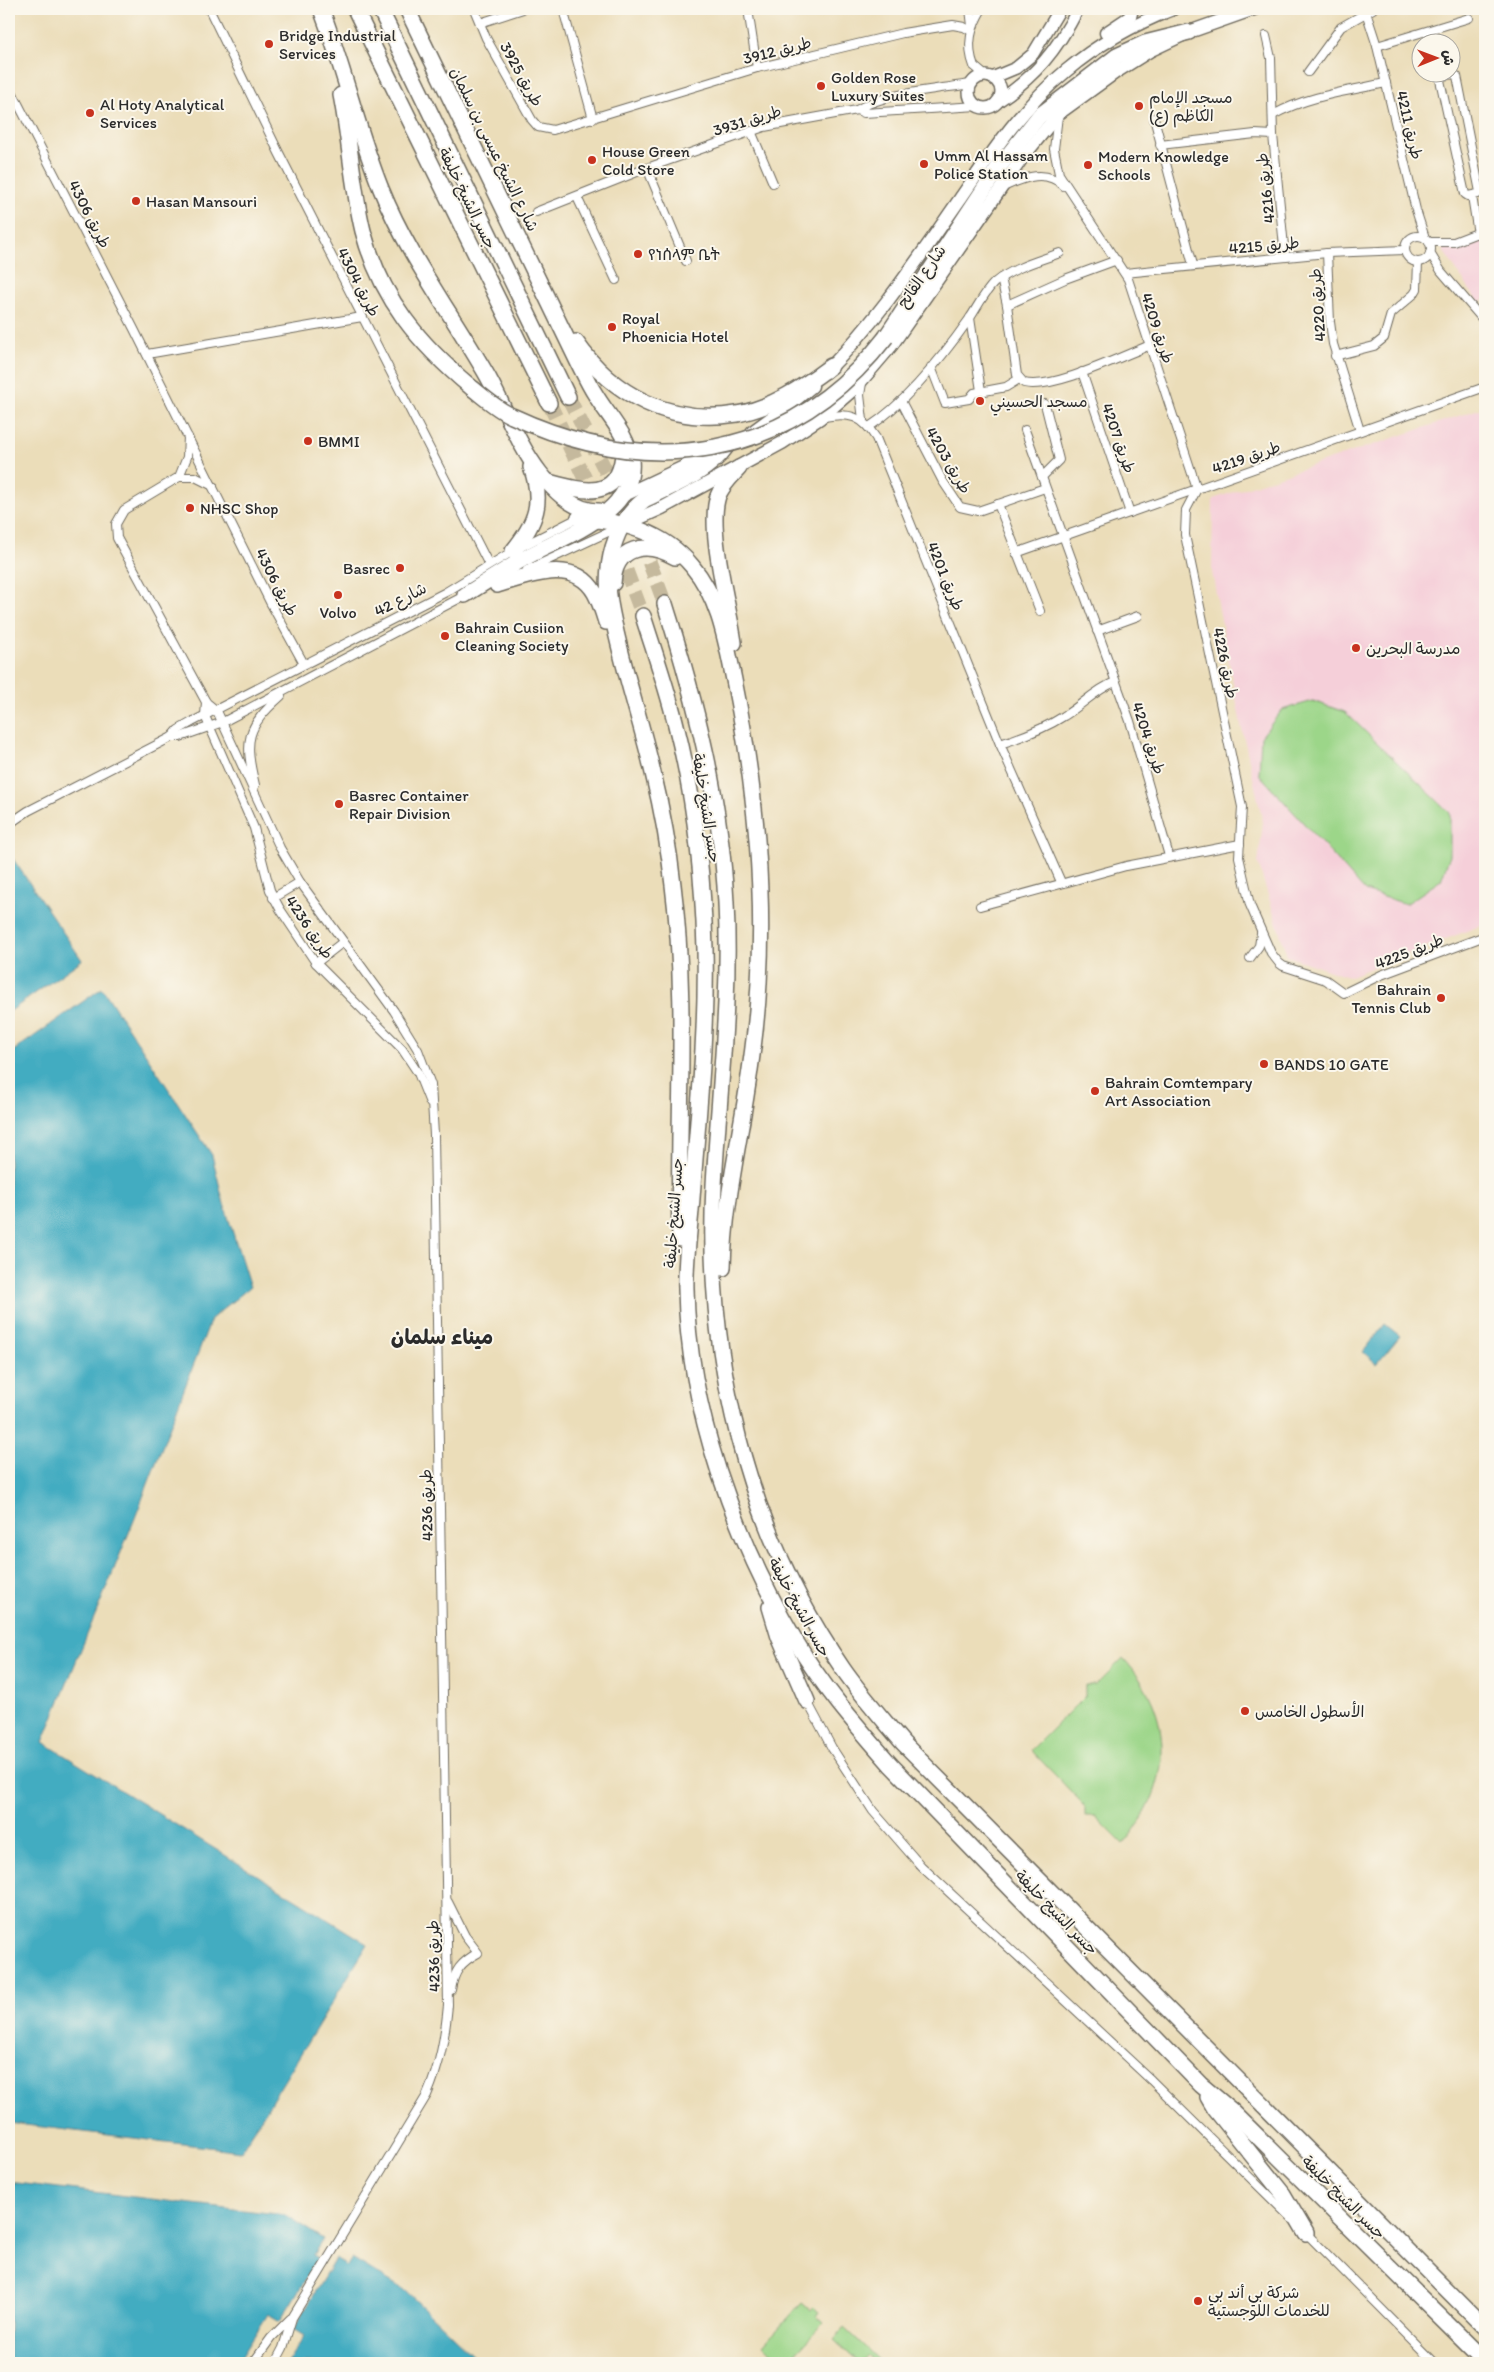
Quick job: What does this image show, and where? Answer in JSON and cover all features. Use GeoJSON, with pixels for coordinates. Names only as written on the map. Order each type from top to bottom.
{"type":"FeatureCollection","features":[{"type":"Feature","properties":{"kind":"highway"},"geometry":{"type":"LineString","coordinates":[[320,9],[336,66],[359,210],[370,255],[392,300],[407,323],[438,360],[510,416],[569,440],[618,450],[696,450],[724,446],[750,438],[792,419],[824,398],[856,372],[886,337],[1002,162],[1039,116],[1117,56],[1152,40],[1189,32]]}},
{"type":"Feature","properties":{"kind":"highway"},"geometry":{"type":"LineString","coordinates":[[320,9],[374,168],[391,211],[414,255],[487,375],[540,473],[574,505],[624,525],[640,529],[662,539],[679,552],[694,568],[708,590],[722,626],[738,699],[755,814],[759,874],[760,957],[751,1055],[724,1235],[724,1299],[717,1324]]}},
{"type":"Feature","properties":{"kind":"highway","name":"جسر الشيخ خليفة"},"geometry":{"type":"LineString","coordinates":[[356,9],[549,403]]}},
{"type":"Feature","properties":{"kind":"highway","name":"جسر الشيخ خليفة"},"geometry":{"type":"LineString","coordinates":[[380,9],[568,397]]}},
{"type":"Feature","properties":{"kind":"highway","name":"شارع الشيخ عيسى بن سلمان"},"geometry":{"type":"LineString","coordinates":[[407,9],[551,305]]}},
{"type":"Feature","properties":{"kind":"highway"},"geometry":{"type":"LineString","coordinates":[[551,305],[588,360],[608,380],[647,403],[693,416],[737,414],[758,408],[797,390],[831,366]]}},
{"type":"Feature","properties":{"kind":"highway"},"geometry":{"type":"LineString","coordinates":[[465,595],[600,514],[622,497],[627,485],[631,460],[624,442],[595,394],[551,305]]}},
{"type":"Feature","properties":{"kind":"highway"},"geometry":{"type":"LineString","coordinates":[[513,551],[534,520],[538,495],[536,482],[521,440]]}},
{"type":"Feature","properties":{"kind":"highway"},"geometry":{"type":"LineString","coordinates":[[548,482],[578,490],[590,491],[607,487],[620,473],[624,442]]}},
{"type":"Feature","properties":{"kind":"highway"},"geometry":{"type":"LineString","coordinates":[[686,1288],[680,1239],[682,1017],[678,924],[666,835],[654,774],[622,660],[607,582],[608,563],[617,537],[633,512],[644,500],[710,464],[719,457],[726,447]]}},
{"type":"Feature","properties":{"kind":"highway"},"geometry":{"type":"LineString","coordinates":[[738,699],[737,664],[720,558],[716,514],[718,497],[723,487],[739,468]]}},
{"type":"Feature","properties":{"kind":"highway"},"geometry":{"type":"LineString","coordinates":[[579,518],[600,514],[633,512],[649,514]]}},
{"type":"Feature","properties":{"kind":"highway"},"geometry":{"type":"LineString","coordinates":[[611,607],[613,578],[623,557],[629,552],[642,548],[658,549],[694,568]]}},
{"type":"Feature","properties":{"kind":"highway"},"geometry":{"type":"LineString","coordinates":[[497,585],[548,571],[559,570],[576,575],[594,591],[622,660]]}},
{"type":"Feature","properties":{"kind":"highway","name":"جسر الشيخ خليفة"},"geometry":{"type":"LineString","coordinates":[[665,604],[698,713],[711,772],[720,834],[726,901],[728,948],[724,1068],[714,1184],[713,1228],[717,1324],[731,1408],[743,1458],[759,1506],[781,1560],[811,1620],[844,1670],[903,1743],[1485,2328]]}},
{"type":"Feature","properties":{"kind":"highway","name":"جسر الشيخ خليفة"},"geometry":{"type":"LineString","coordinates":[[643,616],[675,722],[696,838],[702,903],[705,951],[702,1055],[686,1288],[693,1359],[716,1464],[735,1519],[765,1583],[796,1642],[857,1725],[891,1765],[1201,2085],[1232,2111],[1485,2361]]}},
{"type":"Feature","properties":{"kind":"highway"},"geometry":{"type":"LineString","coordinates":[[765,1583],[779,1637],[807,1701]]}},
{"type":"Feature","properties":{"kind":"highway"},"geometry":{"type":"LineString","coordinates":[[1201,2085],[1215,2109],[1283,2194],[1306,2233]]}},
{"type":"Feature","properties":{"kind":"main road"},"geometry":{"type":"LineString","coordinates":[[1090,52],[1098,40],[1130,17],[1132,9]]}},
{"type":"Feature","properties":{"kind":"main road","name":"شارع الفاتح"},"geometry":{"type":"LineString","coordinates":[[622,497],[726,447],[763,425],[808,390],[855,342],[892,296],[1013,125],[1064,72],[1090,52],[1173,9]]}},
{"type":"Feature","properties":{"kind":"main road","name":"شارع الفاتح"},"geometry":{"type":"LineString","coordinates":[[624,525],[739,468],[782,443],[820,418],[862,382],[910,321],[1022,158],[1058,114],[1133,60],[1189,32],[1254,9]]}},
{"type":"Feature","properties":{"kind":"street","name":"طريق 4304"},"geometry":{"type":"LineString","coordinates":[[209,9],[261,117],[489,566]]}},
{"type":"Feature","properties":{"kind":"street","name":"طريق 3925"},"geometry":{"type":"LineString","coordinates":[[474,9],[486,38],[538,127],[552,130],[593,119]]}},
{"type":"Feature","properties":{"kind":"street"},"geometry":{"type":"LineString","coordinates":[[480,23],[523,9]]}},
{"type":"Feature","properties":{"kind":"street"},"geometry":{"type":"LineString","coordinates":[[563,9],[593,119]]}},
{"type":"Feature","properties":{"kind":"street"},"geometry":{"type":"LineString","coordinates":[[748,9],[757,68]]}},
{"type":"Feature","properties":{"kind":"street"},"geometry":{"type":"LineString","coordinates":[[970,9],[972,61],[977,70],[989,77],[1000,89],[997,102]]}},
{"type":"Feature","properties":{"kind":"street"},"geometry":{"type":"LineString","coordinates":[[972,29],[982,9]]}},
{"type":"Feature","properties":{"kind":"street"},"geometry":{"type":"LineString","coordinates":[[1060,9],[1033,54],[1016,68],[989,77],[979,77],[971,84],[969,94],[973,103],[988,108],[1034,75],[1065,34],[1078,9]]}},
{"type":"Feature","properties":{"kind":"street","name":"طريق 4211"},"geometry":{"type":"LineString","coordinates":[[1308,72],[1342,27],[1368,10],[1416,210],[1427,240]]}},
{"type":"Feature","properties":{"kind":"street"},"geometry":{"type":"LineString","coordinates":[[1377,46],[1469,18]]}},
{"type":"Feature","properties":{"kind":"street","name":"طريق 3912"},"geometry":{"type":"LineString","coordinates":[[593,119],[757,68],[938,26],[959,25],[972,29]]}},
{"type":"Feature","properties":{"kind":"street","name":"طريق 4216"},"geometry":{"type":"LineString","coordinates":[[1266,36],[1271,58],[1273,135],[1285,257]]}},
{"type":"Feature","properties":{"kind":"street"},"geometry":{"type":"LineString","coordinates":[[1453,74],[1456,76],[1466,115],[1480,192],[1472,196],[1465,194],[1440,81],[1442,76],[1453,74]]}},
{"type":"Feature","properties":{"kind":"street"},"geometry":{"type":"LineString","coordinates":[[1273,115],[1287,107],[1308,100],[1386,83]]}},
{"type":"Feature","properties":{"kind":"street","name":"طريق 3931"},"geometry":{"type":"LineString","coordinates":[[536,212],[647,168],[751,131],[793,120],[857,110],[865,104],[901,96],[971,84]]}},
{"type":"Feature","properties":{"kind":"street","name":"طريق 4306"},"geometry":{"type":"LineString","coordinates":[[9,86],[147,354],[270,602],[304,664]]}},
{"type":"Feature","properties":{"kind":"street"},"geometry":{"type":"LineString","coordinates":[[901,96],[901,110]]}},
{"type":"Feature","properties":{"kind":"street","name":"طريق 3931"},"geometry":{"type":"LineString","coordinates":[[857,110],[864,113],[978,106]]}},
{"type":"Feature","properties":{"kind":"street","name":"طريق 4209"},"geometry":{"type":"LineString","coordinates":[[1058,114],[1054,157],[1059,174],[1067,189],[1125,273],[1197,489]]}},
{"type":"Feature","properties":{"kind":"street"},"geometry":{"type":"LineString","coordinates":[[1154,118],[1193,265]]}},
{"type":"Feature","properties":{"kind":"street"},"geometry":{"type":"LineString","coordinates":[[751,131],[773,183]]}},
{"type":"Feature","properties":{"kind":"street"},"geometry":{"type":"LineString","coordinates":[[1160,145],[1255,134],[1273,135]]}},
{"type":"Feature","properties":{"kind":"street"},"geometry":{"type":"LineString","coordinates":[[647,168],[686,261]]}},
{"type":"Feature","properties":{"kind":"street","name":"طريق 4209"},"geometry":{"type":"LineString","coordinates":[[1002,187],[1030,176],[1045,175],[1058,180],[1067,189]]}},
{"type":"Feature","properties":{"kind":"street"},"geometry":{"type":"LineString","coordinates":[[1441,271],[1411,260],[1405,250],[1411,238],[1418,236],[1427,240],[1454,242],[1482,232],[1472,196]]}},
{"type":"Feature","properties":{"kind":"street"},"geometry":{"type":"LineString","coordinates":[[577,197],[616,280]]}},
{"type":"Feature","properties":{"kind":"street","name":"طريق 4211"},"geometry":{"type":"LineString","coordinates":[[1411,238],[1416,222],[1416,210]]}},
{"type":"Feature","properties":{"kind":"street"},"geometry":{"type":"LineString","coordinates":[[1427,240],[1430,253],[1441,271],[1482,312],[1485,322]]}},
{"type":"Feature","properties":{"kind":"street","name":"طريق 4215"},"geometry":{"type":"LineString","coordinates":[[1125,273],[1327,253],[1405,250]]}},
{"type":"Feature","properties":{"kind":"street"},"geometry":{"type":"LineString","coordinates":[[869,427],[901,401],[970,318],[987,291],[1001,278],[1017,269],[1060,253]]}},
{"type":"Feature","properties":{"kind":"street","name":"طريق 4220"},"geometry":{"type":"LineString","coordinates":[[1327,253],[1330,322],[1335,356],[1360,431]]}},
{"type":"Feature","properties":{"kind":"street"},"geometry":{"type":"LineString","coordinates":[[1420,262],[1427,258],[1430,253]]}},
{"type":"Feature","properties":{"kind":"street"},"geometry":{"type":"LineString","coordinates":[[1007,305],[1065,279],[1117,260]]}},
{"type":"Feature","properties":{"kind":"street","name":"طريق 4220"},"geometry":{"type":"LineString","coordinates":[[1335,356],[1374,346],[1384,338],[1391,314],[1414,294],[1417,289],[1420,262]]}},
{"type":"Feature","properties":{"kind":"street"},"geometry":{"type":"LineString","coordinates":[[1001,278],[1007,305],[1016,369],[1020,379],[1030,384],[1041,384],[1082,372],[1148,346]]}},
{"type":"Feature","properties":{"kind":"street"},"geometry":{"type":"LineString","coordinates":[[147,354],[362,317]]}},
{"type":"Feature","properties":{"kind":"street"},"geometry":{"type":"LineString","coordinates":[[970,318],[982,391]]}},
{"type":"Feature","properties":{"kind":"street"},"geometry":{"type":"LineString","coordinates":[[931,367],[944,404],[969,399],[974,393],[1006,387],[1020,379]]}},
{"type":"Feature","properties":{"kind":"street","name":"طريق 4207"},"geometry":{"type":"LineString","coordinates":[[1082,372],[1130,513]]}},
{"type":"Feature","properties":{"kind":"street"},"geometry":{"type":"LineString","coordinates":[[820,418],[847,416],[863,420],[860,395],[862,382]]}},
{"type":"Feature","properties":{"kind":"street","name":"طريق 4219"},"geometry":{"type":"LineString","coordinates":[[1016,553],[1485,387]]}},
{"type":"Feature","properties":{"kind":"street","name":"طريق 4203"},"geometry":{"type":"LineString","coordinates":[[901,401],[955,502],[960,507],[972,511],[1045,488]]}},
{"type":"Feature","properties":{"kind":"street"},"geometry":{"type":"LineString","coordinates":[[1042,477],[1059,460],[1045,404]]}},
{"type":"Feature","properties":{"kind":"street","name":"طريق 4201"},"geometry":{"type":"LineString","coordinates":[[863,420],[869,427],[890,470],[1000,744]]}},
{"type":"Feature","properties":{"kind":"street","name":"طريق 4204"},"geometry":{"type":"LineString","coordinates":[[1026,430],[1144,768],[1169,856]]}},
{"type":"Feature","properties":{"kind":"street"},"geometry":{"type":"LineString","coordinates":[[179,477],[187,457],[188,437]]}},
{"type":"Feature","properties":{"kind":"street"},"geometry":{"type":"LineString","coordinates":[[213,486],[195,477],[179,477],[124,510],[116,524],[117,538],[206,702],[217,711],[223,722]]}},
{"type":"Feature","properties":{"kind":"street","name":"طريق 4226"},"geometry":{"type":"LineString","coordinates":[[1197,489],[1186,510],[1185,535],[1242,807],[1239,857],[1246,892],[1271,953],[1284,966],[1326,980],[1344,993]]}},
{"type":"Feature","properties":{"kind":"street"},"geometry":{"type":"LineString","coordinates":[[998,504],[1040,611]]}},
{"type":"Feature","properties":{"kind":"street","name":"شارع 42"},"geometry":{"type":"LineString","coordinates":[[9,824],[28,811],[172,737],[178,730],[396,616],[446,592],[513,551],[579,518]]}},
{"type":"Feature","properties":{"kind":"street","name":"شارع الفاتح"},"geometry":{"type":"LineString","coordinates":[[590,540],[624,525]]}},
{"type":"Feature","properties":{"kind":"street","name":"شارع 42"},"geometry":{"type":"LineString","coordinates":[[172,737],[180,737],[211,728],[465,595],[497,585],[590,540]]}},
{"type":"Feature","properties":{"kind":"street"},"geometry":{"type":"LineString","coordinates":[[396,616],[401,628]]}},
{"type":"Feature","properties":{"kind":"street"},"geometry":{"type":"LineString","coordinates":[[1097,631],[1138,616]]}},
{"type":"Feature","properties":{"kind":"street"},"geometry":{"type":"LineString","coordinates":[[1061,882],[1000,744],[1046,727],[1102,687],[1115,682]]}},
{"type":"Feature","properties":{"kind":"street"},"geometry":{"type":"LineString","coordinates":[[260,801],[250,758],[251,732],[266,710],[289,688]]}},
{"type":"Feature","properties":{"kind":"street"},"geometry":{"type":"LineString","coordinates":[[206,702],[205,716],[211,728]]}},
{"type":"Feature","properties":{"kind":"street","name":"طريق 4236"},"geometry":{"type":"LineString","coordinates":[[223,722],[280,848],[300,882],[394,1011],[418,1050],[430,1080],[433,1112],[448,2006]]}},
{"type":"Feature","properties":{"kind":"street","name":"طريق 4236"},"geometry":{"type":"LineString","coordinates":[[211,728],[254,828],[274,898],[316,963],[402,1049],[418,1073],[433,1112]]}},
{"type":"Feature","properties":{"kind":"street"},"geometry":{"type":"LineString","coordinates":[[980,906],[1061,882],[1169,856],[1240,844]]}},
{"type":"Feature","properties":{"kind":"street"},"geometry":{"type":"LineString","coordinates":[[274,898],[300,882]]}},
{"type":"Feature","properties":{"kind":"street"},"geometry":{"type":"LineString","coordinates":[[1250,958],[1259,946],[1260,928]]}},
{"type":"Feature","properties":{"kind":"street","name":"طريق 4225"},"geometry":{"type":"LineString","coordinates":[[1344,993],[1381,975],[1485,936]]}},
{"type":"Feature","properties":{"kind":"street"},"geometry":{"type":"LineString","coordinates":[[316,963],[342,942]]}},
{"type":"Feature","properties":{"kind":"street"},"geometry":{"type":"LineString","coordinates":[[807,1701],[832,1748],[873,1811],[920,1866],[1151,2080],[1435,2363]]}},
{"type":"Feature","properties":{"kind":"street","name":"طريق 4236"},"geometry":{"type":"LineString","coordinates":[[446,1898],[464,1936],[478,1952],[466,1959],[458,1967],[452,1982],[448,2006]]}},
{"type":"Feature","properties":{"kind":"street"},"geometry":{"type":"LineString","coordinates":[[275,2363],[292,2318],[427,2095],[435,2077],[444,2047],[448,2006]]}},
{"type":"Feature","properties":{"kind":"street"},"geometry":{"type":"LineString","coordinates":[[253,2363],[271,2338],[292,2318]]}},
{"type":"Feature","properties":{"kind":"shaded area"},"geometry":{"type":"Polygon","coordinates":[[[1485,233],[1485,299],[1478,302],[1442,249],[1485,233]]]}},
{"type":"Feature","properties":{"kind":"shaded area","name":"مدرسة البحرين"},"geometry":{"type":"Polygon","coordinates":[[[1485,407],[1485,924],[1348,977],[1287,956],[1258,863],[1263,822],[1241,725],[1212,572],[1213,499],[1485,407]]]}},
{"type":"Feature","properties":{"kind":"green space"},"geometry":{"type":"Polygon","coordinates":[[[1313,701],[1345,712],[1450,813],[1450,855],[1441,880],[1406,904],[1365,891],[1259,774],[1261,737],[1282,710],[1313,701]]]}},
{"type":"Feature","properties":{"kind":"green space"},"geometry":{"type":"Polygon","coordinates":[[[1123,1658],[1140,1680],[1153,1703],[1160,1727],[1162,1751],[1159,1775],[1152,1798],[1140,1822],[1123,1844],[1095,1816],[1085,1816],[1085,1806],[1031,1750],[1085,1696],[1085,1685],[1096,1685],[1123,1658]]]}},
{"type":"Feature","properties":{"kind":"green space"},"geometry":{"type":"Polygon","coordinates":[[[802,2303],[810,2310],[813,2307],[819,2312],[816,2316],[824,2323],[786,2363],[782,2363],[777,2358],[774,2361],[768,2356],[770,2352],[763,2345],[802,2303]]]}},
{"type":"Feature","properties":{"kind":"green space"},"geometry":{"type":"Polygon","coordinates":[[[845,2328],[882,2363],[876,2363],[867,2355],[859,2363],[834,2340],[845,2328]]]}},
{"type":"Feature","properties":{"kind":"water"},"geometry":{"type":"Polygon","coordinates":[[[9,853],[82,960],[9,1012],[9,853]]]}},
{"type":"Feature","properties":{"kind":"water"},"geometry":{"type":"Polygon","coordinates":[[[102,988],[212,1155],[224,1204],[250,1287],[211,1319],[135,1518],[43,1742],[368,1944],[241,2151],[9,2123],[9,1054],[102,988]]]}},
{"type":"Feature","properties":{"kind":"water"},"geometry":{"type":"Polygon","coordinates":[[[1385,1324],[1400,1336],[1377,1364],[1363,1352],[1385,1324]]]}},
{"type":"Feature","properties":{"kind":"water"},"geometry":{"type":"Polygon","coordinates":[[[9,2182],[285,2215],[323,2239],[313,2255],[318,2259],[280,2321],[268,2314],[237,2363],[9,2363],[9,2182]]]}},
{"type":"Feature","properties":{"kind":"water"},"geometry":{"type":"Polygon","coordinates":[[[352,2258],[406,2291],[481,2363],[287,2363],[304,2336],[293,2329],[335,2259],[347,2266],[352,2258]]]}},
{"type":"Feature","properties":{"kind":"tunnel"},"geometry":{"type":"LineString","coordinates":[[568,397],[641,540],[665,604]]}},
{"type":"Feature","properties":{"kind":"tunnel"},"geometry":{"type":"LineString","coordinates":[[549,403],[605,521]]}},
{"type":"Feature","properties":{"kind":"tunnel"},"geometry":{"type":"LineString","coordinates":[[618,549],[643,616]]}},
{"type":"Feature","properties":{"kind":"place","name":"Bridge Industrial Services"},"geometry":{"type":"Point","coordinates":[269,44]}},
{"type":"Feature","properties":{"kind":"place","name":"Golden Rose Luxury Suites"},"geometry":{"type":"Point","coordinates":[821,86]}},
{"type":"Feature","properties":{"kind":"place","name":"مسجد الإمام الكاظم (ع)"},"geometry":{"type":"Point","coordinates":[1139,106]}},
{"type":"Feature","properties":{"kind":"place","name":"Al Hoty Analytical Services"},"geometry":{"type":"Point","coordinates":[90,113]}},
{"type":"Feature","properties":{"kind":"place","name":"House Green Cold Store"},"geometry":{"type":"Point","coordinates":[592,160]}},
{"type":"Feature","properties":{"kind":"place","name":"Umm Al Hassam Police Station"},"geometry":{"type":"Point","coordinates":[924,164]}},
{"type":"Feature","properties":{"kind":"place","name":"Modern Knowledge Schools"},"geometry":{"type":"Point","coordinates":[1088,165]}},
{"type":"Feature","properties":{"kind":"place","name":"Hasan Mansouri"},"geometry":{"type":"Point","coordinates":[136,201]}},
{"type":"Feature","properties":{"kind":"place","name":"የነሰላም ቤት"},"geometry":{"type":"Point","coordinates":[638,254]}},
{"type":"Feature","properties":{"kind":"place","name":"Royal Phoenicia Hotel"},"geometry":{"type":"Point","coordinates":[612,327]}},
{"type":"Feature","properties":{"kind":"place","name":"مسجد الحسيني"},"geometry":{"type":"Point","coordinates":[980,401]}},
{"type":"Feature","properties":{"kind":"place","name":"BMMI"},"geometry":{"type":"Point","coordinates":[308,441]}},
{"type":"Feature","properties":{"kind":"place","name":"NHSC Shop"},"geometry":{"type":"Point","coordinates":[190,508]}},
{"type":"Feature","properties":{"kind":"place","name":"Basrec"},"geometry":{"type":"Point","coordinates":[400,568]}},
{"type":"Feature","properties":{"kind":"place","name":"Volvo"},"geometry":{"type":"Point","coordinates":[338,595]}},
{"type":"Feature","properties":{"kind":"place","name":"Bahrain Cusiion Cleaning Society"},"geometry":{"type":"Point","coordinates":[445,636]}},
{"type":"Feature","properties":{"kind":"place","name":"مدرسة البحرين"},"geometry":{"type":"Point","coordinates":[1356,648]}},
{"type":"Feature","properties":{"kind":"place","name":"Basrec Container Repair Division"},"geometry":{"type":"Point","coordinates":[339,804]}},
{"type":"Feature","properties":{"kind":"place","name":"Bahrain Tennis Club"},"geometry":{"type":"Point","coordinates":[1441,998]}},
{"type":"Feature","properties":{"kind":"place","name":"BANDS 10 GATE"},"geometry":{"type":"Point","coordinates":[1264,1064]}},
{"type":"Feature","properties":{"kind":"place","name":"Bahrain Comtempary Art Association"},"geometry":{"type":"Point","coordinates":[1095,1091]}},
{"type":"Feature","properties":{"kind":"place","name":"الأسطول الخامس"},"geometry":{"type":"Point","coordinates":[1245,1711]}},
{"type":"Feature","properties":{"kind":"place","name":"شركة بي أند بي للخدمات اللوجستية"},"geometry":{"type":"Point","coordinates":[1198,2301]}},
{"type":"Feature","properties":{"kind":"district","name":"ميناء سلمان"},"geometry":{"type":"Point","coordinates":[442,1337]}}]}
